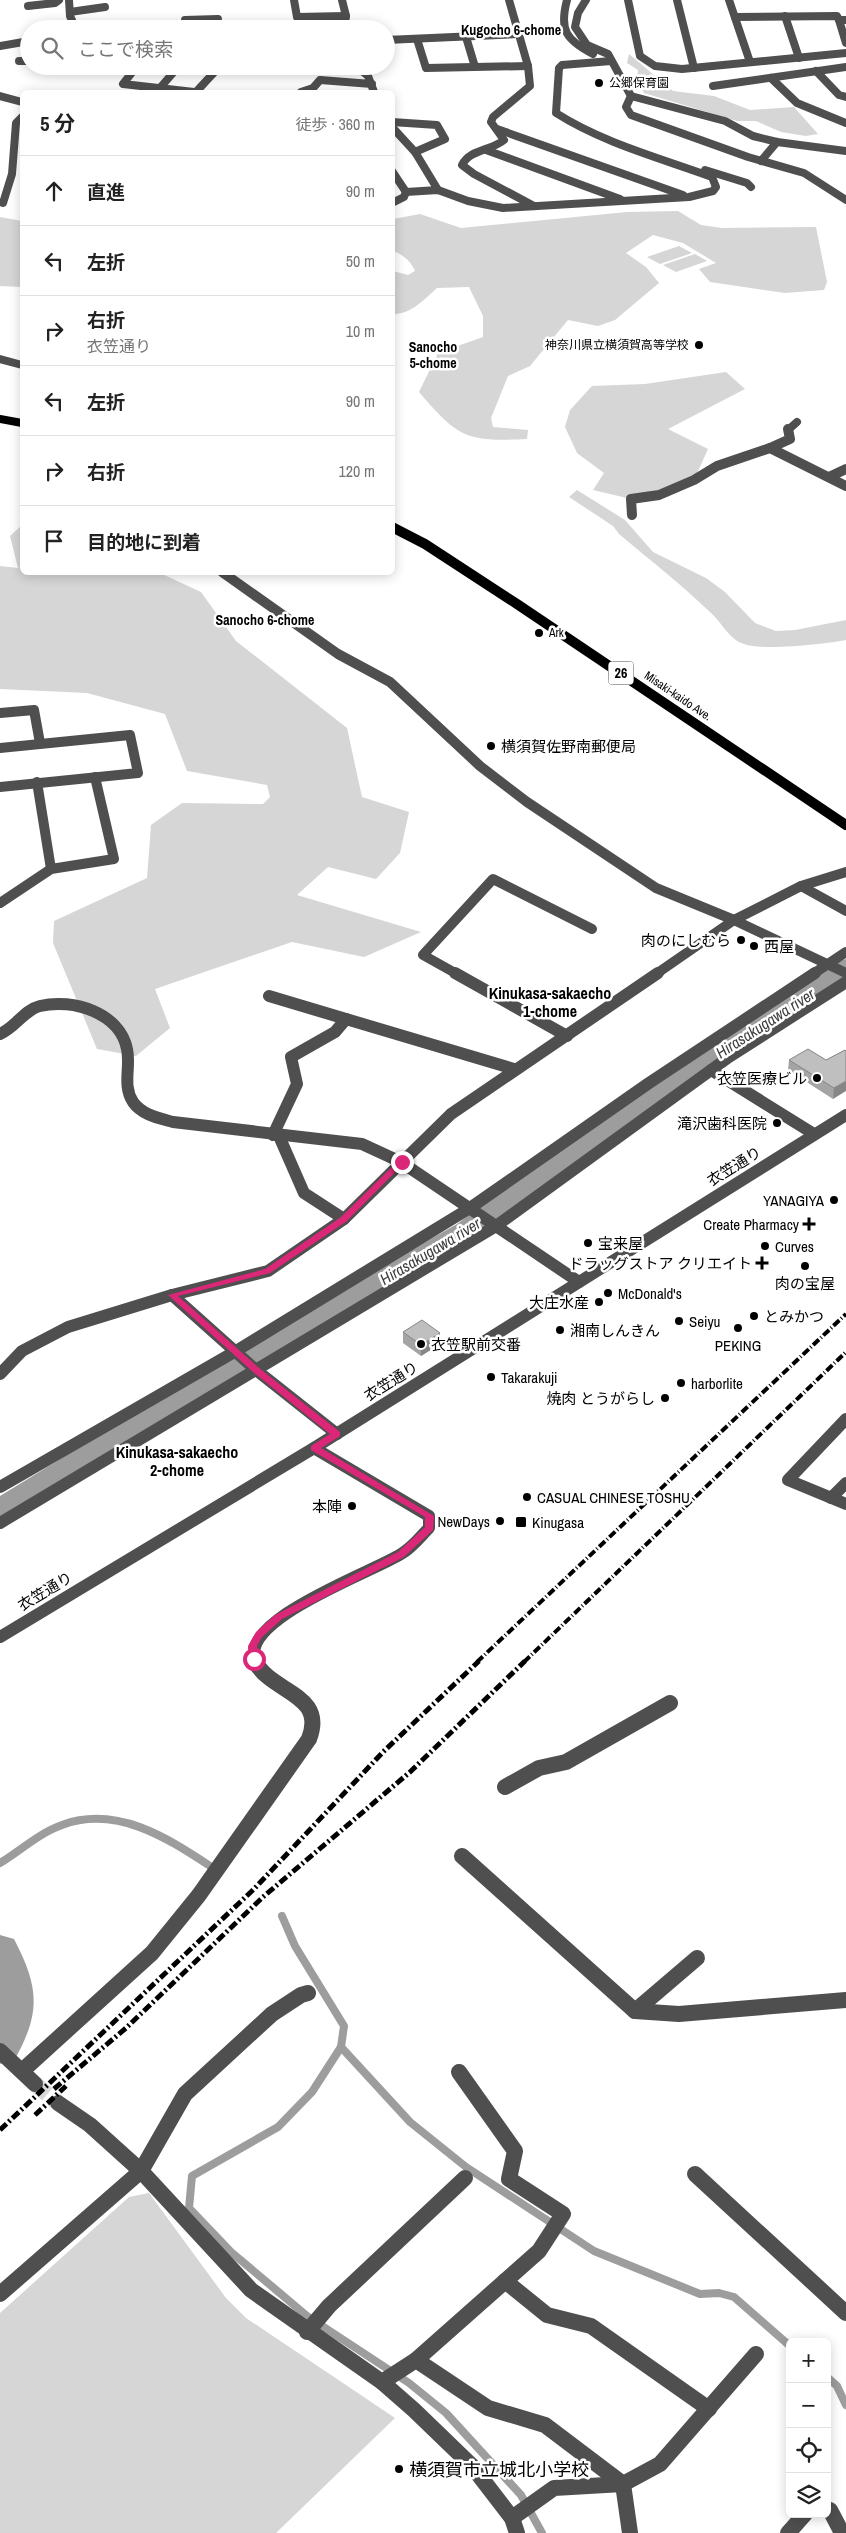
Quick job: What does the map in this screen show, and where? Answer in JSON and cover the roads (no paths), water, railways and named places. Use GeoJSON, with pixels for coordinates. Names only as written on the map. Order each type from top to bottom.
{"type":"FeatureCollection","features":[{"type":"Feature","properties":{"kind":"main road"},"geometry":{"type":"LineString","coordinates":[[3,420],[20,423]]}},
{"type":"Feature","properties":{"kind":"main road","name":"Misaki-kaido Ave."},"geometry":{"type":"LineString","coordinates":[[395,529],[425,544],[517,604],[846,825]]}},
{"type":"Feature","properties":{"kind":"street"},"geometry":{"type":"LineString","coordinates":[[28,6],[56,3],[59,0]]}},
{"type":"Feature","properties":{"kind":"street"},"geometry":{"type":"LineString","coordinates":[[69,0],[73,20]]}},
{"type":"Feature","properties":{"kind":"street"},"geometry":{"type":"LineString","coordinates":[[294,0],[298,17],[346,16]]}},
{"type":"Feature","properties":{"kind":"street"},"geometry":{"type":"LineString","coordinates":[[342,0],[345,20]]}},
{"type":"Feature","properties":{"kind":"street"},"geometry":{"type":"LineString","coordinates":[[509,0],[528,66],[530,86],[493,117],[491,122],[504,140],[500,146],[470,155],[463,160],[462,165],[474,174],[534,206]]}},
{"type":"Feature","properties":{"kind":"street"},"geometry":{"type":"LineString","coordinates":[[567,0],[562,24],[565,34],[576,46],[611,61]]}},
{"type":"Feature","properties":{"kind":"street"},"geometry":{"type":"LineString","coordinates":[[586,0],[578,13],[576,28],[587,45],[608,54],[631,96],[724,122],[753,136],[777,142],[846,151]]}},
{"type":"Feature","properties":{"kind":"street"},"geometry":{"type":"LineString","coordinates":[[628,0],[642,60],[662,68],[694,68],[846,53]]}},
{"type":"Feature","properties":{"kind":"street"},"geometry":{"type":"LineString","coordinates":[[677,0],[694,68]]}},
{"type":"Feature","properties":{"kind":"street"},"geometry":{"type":"LineString","coordinates":[[730,0],[750,62]]}},
{"type":"Feature","properties":{"kind":"street"},"geometry":{"type":"LineString","coordinates":[[70,12],[105,7]]}},
{"type":"Feature","properties":{"kind":"street"},"geometry":{"type":"LineString","coordinates":[[785,16],[799,58]]}},
{"type":"Feature","properties":{"kind":"street"},"geometry":{"type":"LineString","coordinates":[[735,17],[837,16],[842,20],[846,40]]}},
{"type":"Feature","properties":{"kind":"street"},"geometry":{"type":"LineString","coordinates":[[185,20],[218,19]]}},
{"type":"Feature","properties":{"kind":"street"},"geometry":{"type":"LineString","coordinates":[[395,40],[520,34]]}},
{"type":"Feature","properties":{"kind":"street"},"geometry":{"type":"LineString","coordinates":[[466,37],[475,67]]}},
{"type":"Feature","properties":{"kind":"street"},"geometry":{"type":"LineString","coordinates":[[417,39],[426,68],[528,66]]}},
{"type":"Feature","properties":{"kind":"street"},"geometry":{"type":"LineString","coordinates":[[0,46],[20,43]]}},
{"type":"Feature","properties":{"kind":"street"},"geometry":{"type":"LineString","coordinates":[[397,184],[406,192],[438,190],[490,207],[503,208],[689,197],[713,191],[716,187],[712,177],[626,146],[570,122],[556,113],[560,68],[562,65],[611,61]]}},
{"type":"Feature","properties":{"kind":"street"},"geometry":{"type":"LineString","coordinates":[[713,86],[846,66]]}},
{"type":"Feature","properties":{"kind":"street"},"geometry":{"type":"LineString","coordinates":[[816,71],[839,94],[846,97]]}},
{"type":"Feature","properties":{"kind":"street"},"geometry":{"type":"LineString","coordinates":[[130,75],[123,84],[171,90]]}},
{"type":"Feature","properties":{"kind":"street"},"geometry":{"type":"LineString","coordinates":[[159,89],[171,75]]}},
{"type":"Feature","properties":{"kind":"street"},"geometry":{"type":"LineString","coordinates":[[197,90],[211,75]]}},
{"type":"Feature","properties":{"kind":"street"},"geometry":{"type":"LineString","coordinates":[[367,75],[374,90]]}},
{"type":"Feature","properties":{"kind":"street"},"geometry":{"type":"LineString","coordinates":[[771,78],[797,104],[846,123]]}},
{"type":"Feature","properties":{"kind":"street"},"geometry":{"type":"LineString","coordinates":[[306,90],[313,88],[320,80],[372,84]]}},
{"type":"Feature","properties":{"kind":"street"},"geometry":{"type":"LineString","coordinates":[[368,90],[372,84]]}},
{"type":"Feature","properties":{"kind":"street"},"geometry":{"type":"LineString","coordinates":[[0,96],[20,101]]}},
{"type":"Feature","properties":{"kind":"street"},"geometry":{"type":"LineString","coordinates":[[631,96],[626,107],[631,115],[761,161],[804,173],[846,200]]}},
{"type":"Feature","properties":{"kind":"street"},"geometry":{"type":"LineString","coordinates":[[3,203],[12,174],[16,123],[20,119]]}},
{"type":"Feature","properties":{"kind":"street"},"geometry":{"type":"LineString","coordinates":[[395,122],[437,125],[445,139],[415,152]]}},
{"type":"Feature","properties":{"kind":"street"},"geometry":{"type":"LineString","coordinates":[[497,129],[689,197]]}},
{"type":"Feature","properties":{"kind":"street"},"geometry":{"type":"LineString","coordinates":[[395,130],[415,152],[438,190]]}},
{"type":"Feature","properties":{"kind":"street"},"geometry":{"type":"LineString","coordinates":[[761,161],[777,142]]}},
{"type":"Feature","properties":{"kind":"street"},"geometry":{"type":"LineString","coordinates":[[486,150],[627,201]]}},
{"type":"Feature","properties":{"kind":"street"},"geometry":{"type":"LineString","coordinates":[[676,164],[692,166],[747,183],[751,186]]}},
{"type":"Feature","properties":{"kind":"street"},"geometry":{"type":"LineString","coordinates":[[395,202],[404,197],[406,192]]}},
{"type":"Feature","properties":{"kind":"street"},"geometry":{"type":"LineString","coordinates":[[0,359],[20,364]]}},
{"type":"Feature","properties":{"kind":"street"},"geometry":{"type":"LineString","coordinates":[[3,420],[20,418]]}},
{"type":"Feature","properties":{"kind":"street"},"geometry":{"type":"LineString","coordinates":[[632,515],[631,499],[659,495],[694,480],[717,466],[770,448],[790,439],[788,429],[798,422]]}},
{"type":"Feature","properties":{"kind":"street"},"geometry":{"type":"LineString","coordinates":[[770,448],[846,486]]}},
{"type":"Feature","properties":{"kind":"street"},"geometry":{"type":"LineString","coordinates":[[829,477],[846,469]]}},
{"type":"Feature","properties":{"kind":"street"},"geometry":{"type":"LineString","coordinates":[[226,575],[338,654],[390,682],[480,766],[527,802],[656,888],[734,920],[846,973]]}},
{"type":"Feature","properties":{"kind":"street"},"geometry":{"type":"LineString","coordinates":[[0,714],[34,710],[40,743]]}},
{"type":"Feature","properties":{"kind":"street"},"geometry":{"type":"LineString","coordinates":[[0,748],[130,735],[138,773],[0,787]]}},
{"type":"Feature","properties":{"kind":"street"},"geometry":{"type":"LineString","coordinates":[[0,903],[51,868],[114,859],[95,778]]}},
{"type":"Feature","properties":{"kind":"street"},"geometry":{"type":"LineString","coordinates":[[38,782],[51,868]]}},
{"type":"Feature","properties":{"kind":"street"},"geometry":{"type":"LineString","coordinates":[[0,1374],[22,1351],[68,1327],[172,1295],[268,1271],[344,1219],[451,1114],[514,1069],[566,1036],[734,920],[801,886],[846,872]]}},
{"type":"Feature","properties":{"kind":"street"},"geometry":{"type":"LineString","coordinates":[[566,1036],[423,955],[493,880],[592,929]]}},
{"type":"Feature","properties":{"kind":"street"},"geometry":{"type":"LineString","coordinates":[[801,886],[846,912]]}},
{"type":"Feature","properties":{"kind":"street"},"geometry":{"type":"LineString","coordinates":[[1,1484],[236,1351],[470,1208],[649,1083],[846,952]]}},
{"type":"Feature","properties":{"kind":"street"},"geometry":{"type":"LineString","coordinates":[[0,1523],[496,1225],[712,1070],[846,982]]}},
{"type":"Feature","properties":{"kind":"street"},"geometry":{"type":"LineString","coordinates":[[270,996],[514,1069]]}},
{"type":"Feature","properties":{"kind":"street"},"geometry":{"type":"LineString","coordinates":[[0,1034],[5,1032],[26,1011],[41,1006],[60,1004],[94,1011],[110,1019],[122,1036],[127,1050],[126,1086],[132,1101],[140,1110],[153,1117],[173,1122],[276,1136],[362,1144],[402,1162],[579,1282]]}},
{"type":"Feature","properties":{"kind":"street"},"geometry":{"type":"LineString","coordinates":[[344,1219],[304,1193],[276,1136],[297,1084],[291,1057],[335,1032],[346,1019]]}},
{"type":"Feature","properties":{"kind":"street"},"geometry":{"type":"LineString","coordinates":[[712,1070],[814,1134]]}},
{"type":"Feature","properties":{"kind":"street","name":"衣笠通り"},"geometry":{"type":"LineString","coordinates":[[0,1637],[314,1448],[846,1115]]}},
{"type":"Feature","properties":{"kind":"street"},"geometry":{"type":"LineString","coordinates":[[172,1295],[255,1369],[336,1434]]}},
{"type":"Feature","properties":{"kind":"street"},"geometry":{"type":"LineString","coordinates":[[846,1419],[788,1480],[846,1504]]}},
{"type":"Feature","properties":{"kind":"street"},"geometry":{"type":"LineString","coordinates":[[22,2071],[152,1953],[199,1895],[309,1739],[314,1726],[313,1715],[302,1701],[259,1669],[254,1659],[253,1646],[259,1634],[279,1617],[401,1555],[429,1528],[429,1516],[314,1448]]}},
{"type":"Feature","properties":{"kind":"street"},"geometry":{"type":"LineString","coordinates":[[831,1498],[846,1482]]}},
{"type":"Feature","properties":{"kind":"street"},"geometry":{"type":"LineString","coordinates":[[505,1787],[539,1768],[566,1762],[670,1703]]}},
{"type":"Feature","properties":{"kind":"street"},"geometry":{"type":"LineString","coordinates":[[462,1856],[635,2011],[680,2014],[846,2000]]}},
{"type":"Feature","properties":{"kind":"street"},"geometry":{"type":"LineString","coordinates":[[635,2011],[697,1958]]}},
{"type":"Feature","properties":{"kind":"street"},"geometry":{"type":"LineString","coordinates":[[0,2294],[141,2171],[185,2094],[272,2014],[301,1995],[308,1993]]}},
{"type":"Feature","properties":{"kind":"street"},"geometry":{"type":"LineString","coordinates":[[5,2055],[35,2084]]}},
{"type":"Feature","properties":{"kind":"street"},"geometry":{"type":"LineString","coordinates":[[382,2382],[416,2360],[539,2251],[562,2214],[509,2179],[515,2151],[458,2072]]}},
{"type":"Feature","properties":{"kind":"street"},"geometry":{"type":"LineString","coordinates":[[58,2103],[90,2125],[141,2171],[251,2290],[307,2332],[382,2382],[414,2410],[472,2466],[515,2525],[554,2488],[623,2484],[660,2464],[756,2354]]}},
{"type":"Feature","properties":{"kind":"street"},"geometry":{"type":"LineString","coordinates":[[696,2174],[846,2313]]}},
{"type":"Feature","properties":{"kind":"street"},"geometry":{"type":"LineString","coordinates":[[307,2332],[329,2306],[466,2178]]}},
{"type":"Feature","properties":{"kind":"street"},"geometry":{"type":"LineString","coordinates":[[505,2281],[547,2314],[591,2326],[709,2409]]}},
{"type":"Feature","properties":{"kind":"street"},"geometry":{"type":"LineString","coordinates":[[416,2360],[488,2408],[545,2425],[623,2484],[630,2533]]}},
{"type":"Feature","properties":{"kind":"street"},"geometry":{"type":"LineString","coordinates":[[831,2512],[842,2533]]}},
{"type":"Feature","properties":{"kind":"street"},"geometry":{"type":"LineString","coordinates":[[788,2533],[801,2518]]}},
{"type":"Feature","properties":{"kind":"waterway","name":"Hirasakugawa river"},"geometry":{"type":"LineString","coordinates":[[0,1513],[281,1339],[468,1231],[624,1113],[784,1013],[846,968]]}},
{"type":"Feature","properties":{"kind":"waterway"},"geometry":{"type":"LineString","coordinates":[[0,1863],[54,1828],[82,1820],[102,1819],[140,1827],[176,1845],[210,1866]]}},
{"type":"Feature","properties":{"kind":"waterway"},"geometry":{"type":"LineString","coordinates":[[282,1916],[295,1946],[344,2026],[341,2047]]}},
{"type":"Feature","properties":{"kind":"waterway"},"geometry":{"type":"LineString","coordinates":[[0,1951],[9,1976],[14,1999],[11,2023],[0,2047]]}},
{"type":"Feature","properties":{"kind":"waterway"},"geometry":{"type":"LineString","coordinates":[[341,2047],[410,2122],[466,2167],[594,2251],[700,2294],[719,2293],[734,2297],[786,2342]]}},
{"type":"Feature","properties":{"kind":"waterway"},"geometry":{"type":"LineString","coordinates":[[341,2047],[312,2092],[278,2127],[192,2176],[189,2208],[231,2252],[307,2316],[409,2383],[446,2413],[521,2495],[542,2533]]}},
{"type":"Feature","properties":{"kind":"waterway"},"geometry":{"type":"LineString","coordinates":[[831,2381],[837,2386],[846,2405]]}},
{"type":"Feature","properties":{"kind":"tunnel"},"geometry":{"type":"LineString","coordinates":[[35,2084],[58,2103]]}},
{"type":"Feature","properties":{"kind":"railway"},"geometry":{"type":"LineString","coordinates":[[477,1662],[846,1314]]}},
{"type":"Feature","properties":{"kind":"railway"},"geometry":{"type":"LineString","coordinates":[[524,1662],[846,1352]]}},
{"type":"Feature","properties":{"kind":"railway"},"geometry":{"type":"LineString","coordinates":[[0,2130],[254,1889],[383,1752],[479,1661]]}},
{"type":"Feature","properties":{"kind":"railway"},"geometry":{"type":"LineString","coordinates":[[54,2089],[126,2028],[263,1897],[410,1772],[525,1661]]}},
{"type":"Feature","properties":{"kind":"railway"},"geometry":{"type":"LineString","coordinates":[[35,2115],[66,2086]]}},
{"type":"Feature","properties":{"kind":"place","name":"公郷保育園"},"geometry":{"type":"Point","coordinates":[599,83]}},
{"type":"Feature","properties":{"kind":"place","name":"神奈川県立横須賀高等学校"},"geometry":{"type":"Point","coordinates":[699,345]}},
{"type":"Feature","properties":{"kind":"place","name":"Ark"},"geometry":{"type":"Point","coordinates":[539,633]}},
{"type":"Feature","properties":{"kind":"place","name":"横須賀佐野南郵便局"},"geometry":{"type":"Point","coordinates":[491,746]}},
{"type":"Feature","properties":{"kind":"place","name":"肉のにしむら"},"geometry":{"type":"Point","coordinates":[741,940]}},
{"type":"Feature","properties":{"kind":"place","name":"西屋"},"geometry":{"type":"Point","coordinates":[754,946]}},
{"type":"Feature","properties":{"kind":"place","name":"衣笠医療ビル"},"geometry":{"type":"Point","coordinates":[817,1078]}},
{"type":"Feature","properties":{"kind":"place","name":"滝沢歯科医院"},"geometry":{"type":"Point","coordinates":[777,1123]}},
{"type":"Feature","properties":{"kind":"place","name":"YANAGIYA"},"geometry":{"type":"Point","coordinates":[834,1200]}},
{"type":"Feature","properties":{"kind":"place","name":"Create Pharmacy"},"geometry":{"type":"Point","coordinates":[809,1224]}},
{"type":"Feature","properties":{"kind":"place","name":"宝来屋"},"geometry":{"type":"Point","coordinates":[588,1243]}},
{"type":"Feature","properties":{"kind":"place","name":"Curves"},"geometry":{"type":"Point","coordinates":[765,1246]}},
{"type":"Feature","properties":{"kind":"place","name":"ドラッグストア クリエイト"},"geometry":{"type":"Point","coordinates":[762,1263]}},
{"type":"Feature","properties":{"kind":"place","name":"肉の宝屋"},"geometry":{"type":"Point","coordinates":[805,1266]}},
{"type":"Feature","properties":{"kind":"place","name":"McDonald's"},"geometry":{"type":"Point","coordinates":[608,1293]}},
{"type":"Feature","properties":{"kind":"place","name":"大庄水産"},"geometry":{"type":"Point","coordinates":[599,1302]}},
{"type":"Feature","properties":{"kind":"place","name":"とみかつ"},"geometry":{"type":"Point","coordinates":[754,1316]}},
{"type":"Feature","properties":{"kind":"place","name":"Seiyu"},"geometry":{"type":"Point","coordinates":[679,1321]}},
{"type":"Feature","properties":{"kind":"place","name":"PEKING"},"geometry":{"type":"Point","coordinates":[738,1328]}},
{"type":"Feature","properties":{"kind":"place","name":"湘南しんきん"},"geometry":{"type":"Point","coordinates":[560,1330]}},
{"type":"Feature","properties":{"kind":"place","name":"衣笠駅前交番"},"geometry":{"type":"Point","coordinates":[421,1344]}},
{"type":"Feature","properties":{"kind":"place","name":"Takarakuji"},"geometry":{"type":"Point","coordinates":[491,1377]}},
{"type":"Feature","properties":{"kind":"place","name":"harborlite"},"geometry":{"type":"Point","coordinates":[681,1383]}},
{"type":"Feature","properties":{"kind":"place","name":"焼肉 とうがらし"},"geometry":{"type":"Point","coordinates":[665,1398]}},
{"type":"Feature","properties":{"kind":"place","name":"CASUAL CHINESE TOSHU"},"geometry":{"type":"Point","coordinates":[527,1497]}},
{"type":"Feature","properties":{"kind":"place","name":"本陣"},"geometry":{"type":"Point","coordinates":[352,1506]}},
{"type":"Feature","properties":{"kind":"place","name":"NewDays"},"geometry":{"type":"Point","coordinates":[500,1521]}},
{"type":"Feature","properties":{"kind":"place","name":"Kinugasa"},"geometry":{"type":"Point","coordinates":[521,1522]}},
{"type":"Feature","properties":{"kind":"place","name":"横須賀市立城北小学校"},"geometry":{"type":"Point","coordinates":[399,2469]}},
{"type":"Feature","properties":{"kind":"district","name":"Kugocho 6-chome"},"geometry":{"type":"Point","coordinates":[511,30]}},
{"type":"Feature","properties":{"kind":"district","name":"Sanocho 5-chome"},"geometry":{"type":"Point","coordinates":[433,356]}},
{"type":"Feature","properties":{"kind":"district","name":"Sanocho 6-chome"},"geometry":{"type":"Point","coordinates":[265,620]}},
{"type":"Feature","properties":{"kind":"district","name":"Kinukasa-sakaecho 1-chome"},"geometry":{"type":"Point","coordinates":[550,1002]}},
{"type":"Feature","properties":{"kind":"district","name":"Kinukasa-sakaecho 2-chome"},"geometry":{"type":"Point","coordinates":[177,1461]}}]}
